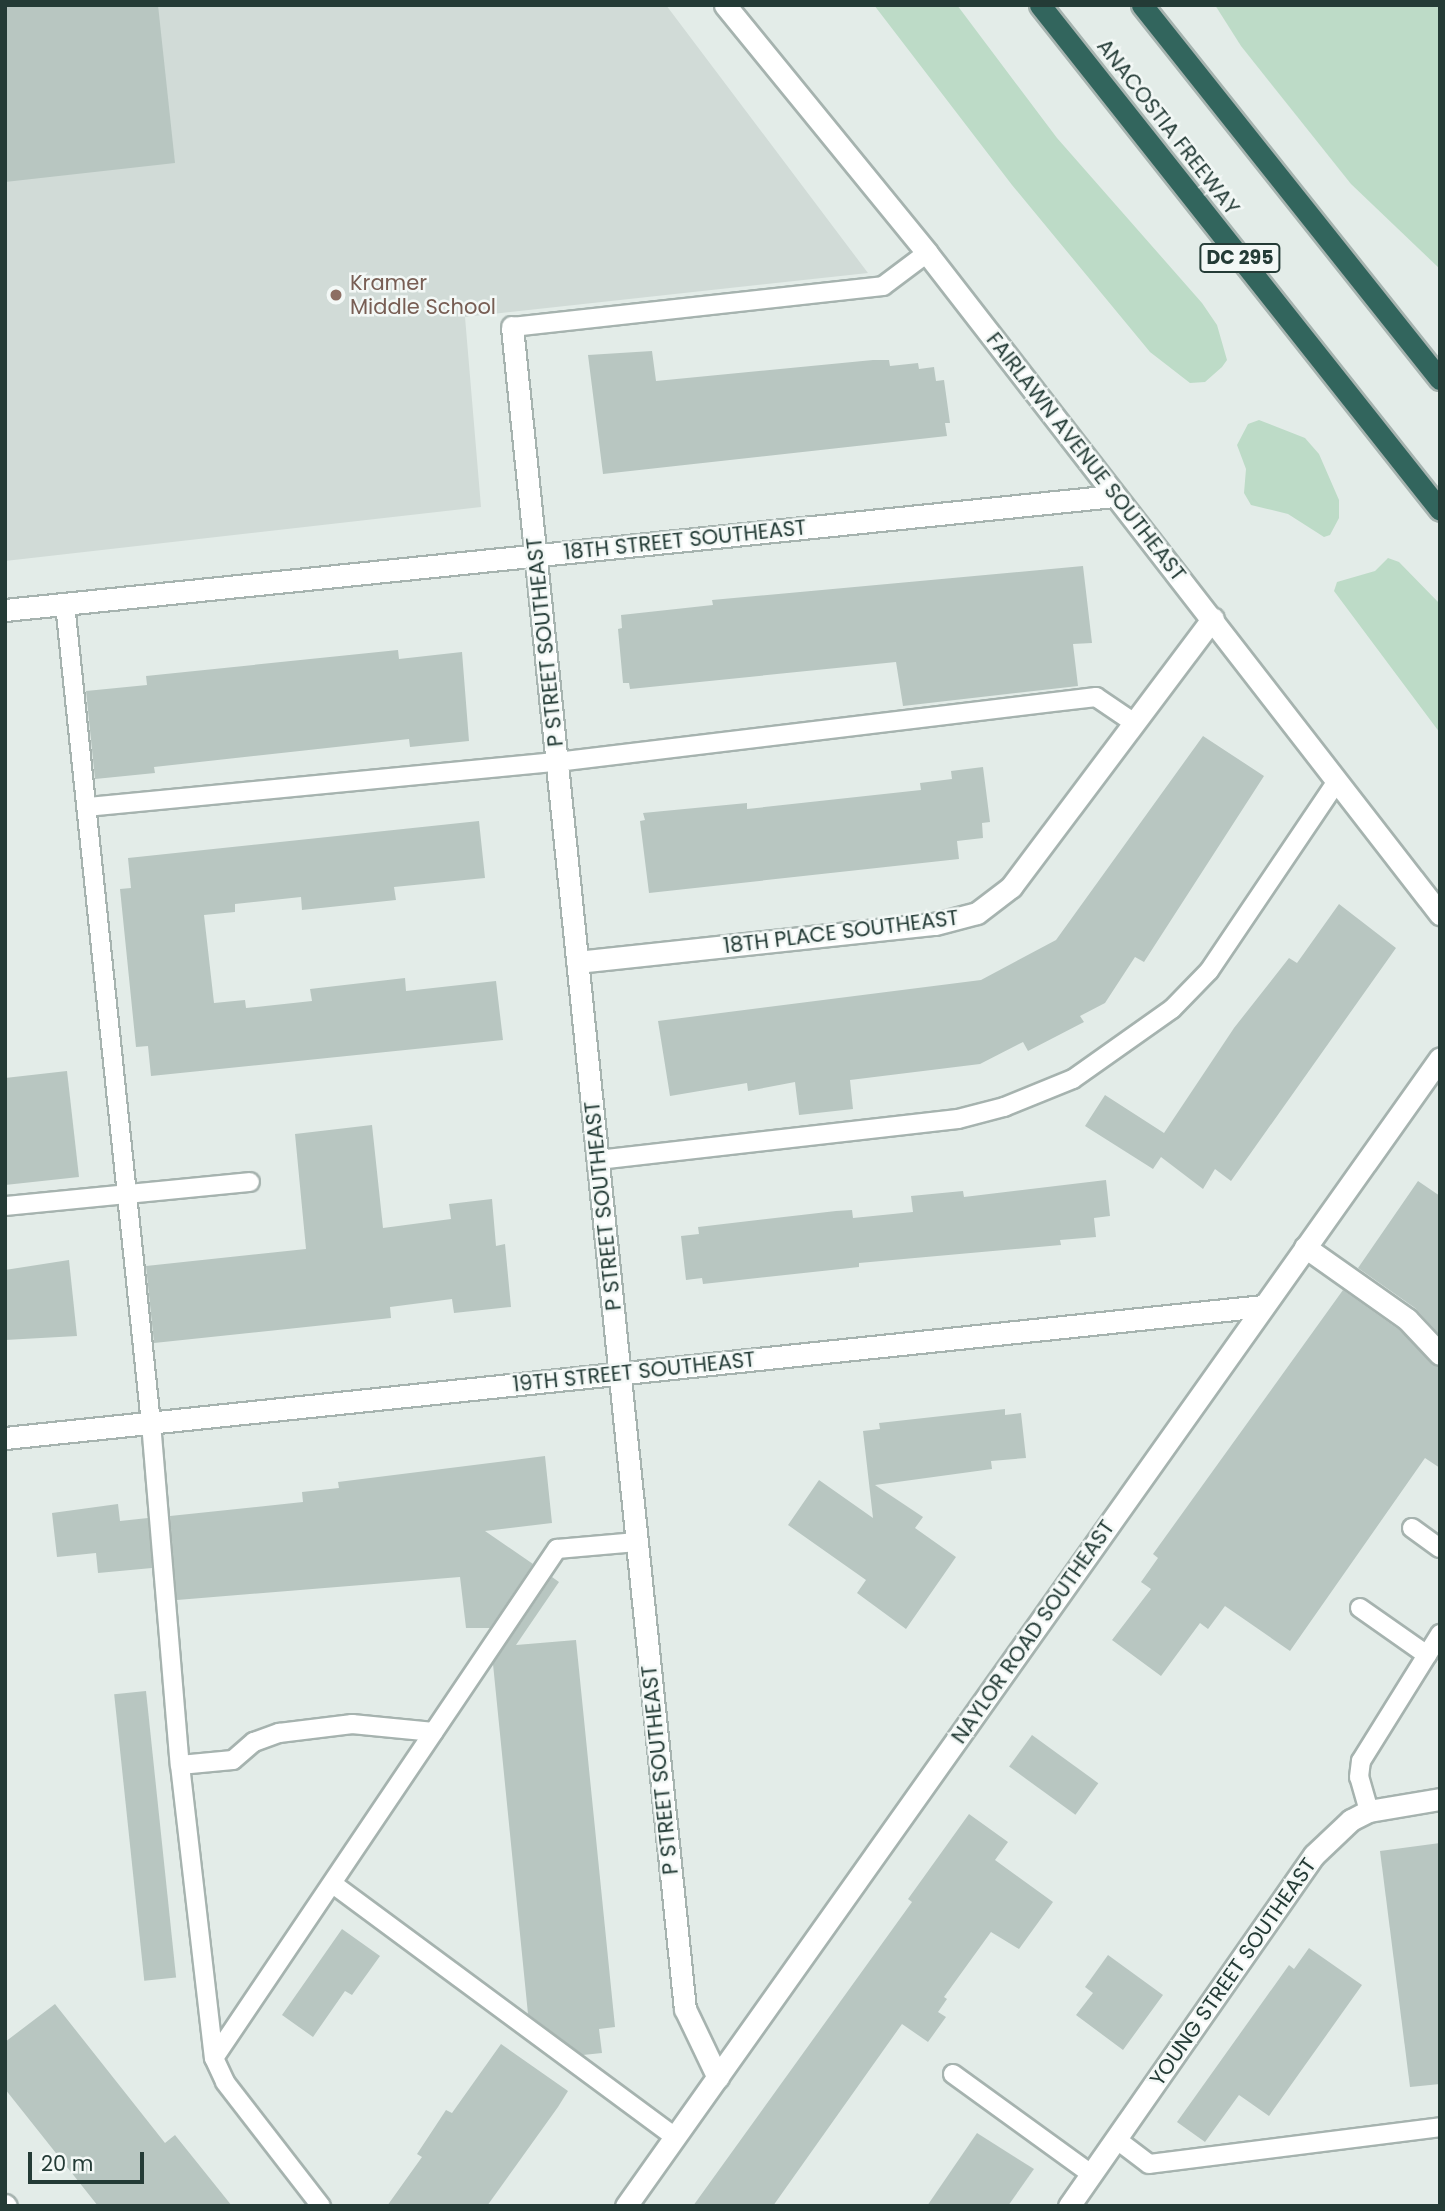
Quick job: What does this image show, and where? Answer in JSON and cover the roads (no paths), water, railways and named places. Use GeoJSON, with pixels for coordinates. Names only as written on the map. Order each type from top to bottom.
{"type":"FeatureCollection","features":[{"type":"Feature","properties":{"kind":"highway","name":"ANACOSTIA FREEWAY"},"geometry":{"type":"LineString","coordinates":[[1040,5],[1440,510]]}},
{"type":"Feature","properties":{"kind":"highway"},"geometry":{"type":"LineString","coordinates":[[1142,5],[1440,380]]}},
{"type":"Feature","properties":{"kind":"street","name":"FAIRLAWN AVENUE SOUTHEAST"},"geometry":{"type":"LineString","coordinates":[[725,5],[927,253],[1114,496],[1213,618],[1440,914]]}},
{"type":"Feature","properties":{"kind":"street","name":"P STREET SOUTHEAST"},"geometry":{"type":"LineString","coordinates":[[512,327],[685,2009],[718,2078]]}},
{"type":"Feature","properties":{"kind":"street","name":"18TH STREET SOUTHEAST"},"geometry":{"type":"LineString","coordinates":[[5,610],[1114,496]]}},
{"type":"Feature","properties":{"kind":"street","name":"18TH PLACE SOUTHEAST"},"geometry":{"type":"LineString","coordinates":[[577,962],[936,924],[977,913],[1012,887],[1213,618]]}},
{"type":"Feature","properties":{"kind":"street","name":"NAYLOR ROAD SOUTHEAST"},"geometry":{"type":"LineString","coordinates":[[626,2206],[1440,1058]]}},
{"type":"Feature","properties":{"kind":"street"},"geometry":{"type":"LineString","coordinates":[[1305,1247],[1407,1319],[1440,1354]]}},
{"type":"Feature","properties":{"kind":"street","name":"19TH STREET SOUTHEAST"},"geometry":{"type":"LineString","coordinates":[[5,1438],[1263,1306]]}},
{"type":"Feature","properties":{"kind":"street","name":"YOUNG STREET SOUTHEAST"},"geometry":{"type":"LineString","coordinates":[[1069,2206],[1314,1855],[1342,1828],[1369,1811],[1440,1799]]}},
{"type":"Feature","properties":{"kind":"lane"},"geometry":{"type":"LineString","coordinates":[[512,327],[883,286],[927,253]]}},
{"type":"Feature","properties":{"kind":"lane"},"geometry":{"type":"LineString","coordinates":[[65,604],[152,1423],[180,1765],[214,2058],[225,2082],[321,2206]]}},
{"type":"Feature","properties":{"kind":"lane"},"geometry":{"type":"LineString","coordinates":[[87,807],[557,762],[1096,697],[1133,722]]}},
{"type":"Feature","properties":{"kind":"lane"},"geometry":{"type":"LineString","coordinates":[[598,1160],[958,1119],[1004,1107],[1073,1079],[1172,1009],[1209,971],[1337,781]]}},
{"type":"Feature","properties":{"kind":"lane"},"geometry":{"type":"LineString","coordinates":[[5,1206],[250,1182]]}},
{"type":"Feature","properties":{"kind":"lane"},"geometry":{"type":"LineString","coordinates":[[1412,1528],[1440,1548]]}},
{"type":"Feature","properties":{"kind":"lane"},"geometry":{"type":"LineString","coordinates":[[214,2058],[557,1549],[637,1542]]}},
{"type":"Feature","properties":{"kind":"lane"},"geometry":{"type":"LineString","coordinates":[[1360,1608],[1427,1655]]}},
{"type":"Feature","properties":{"kind":"lane"},"geometry":{"type":"LineString","coordinates":[[1369,1811],[1359,1777],[1361,1761],[1440,1634]]}},
{"type":"Feature","properties":{"kind":"lane"},"geometry":{"type":"LineString","coordinates":[[180,1765],[233,1760],[254,1742],[304,1730],[352,1724],[434,1732]]}},
{"type":"Feature","properties":{"kind":"lane"},"geometry":{"type":"LineString","coordinates":[[332,1884],[675,2137]]}},
{"type":"Feature","properties":{"kind":"lane"},"geometry":{"type":"LineString","coordinates":[[953,2074],[1091,2174]]}},
{"type":"Feature","properties":{"kind":"lane"},"geometry":{"type":"LineString","coordinates":[[1116,2139],[1149,2164],[1440,2127]]}},
{"type":"Feature","properties":{"kind":"place","name":"Kramer Middle School"},"geometry":{"type":"Point","coordinates":[336,295]}}]}
